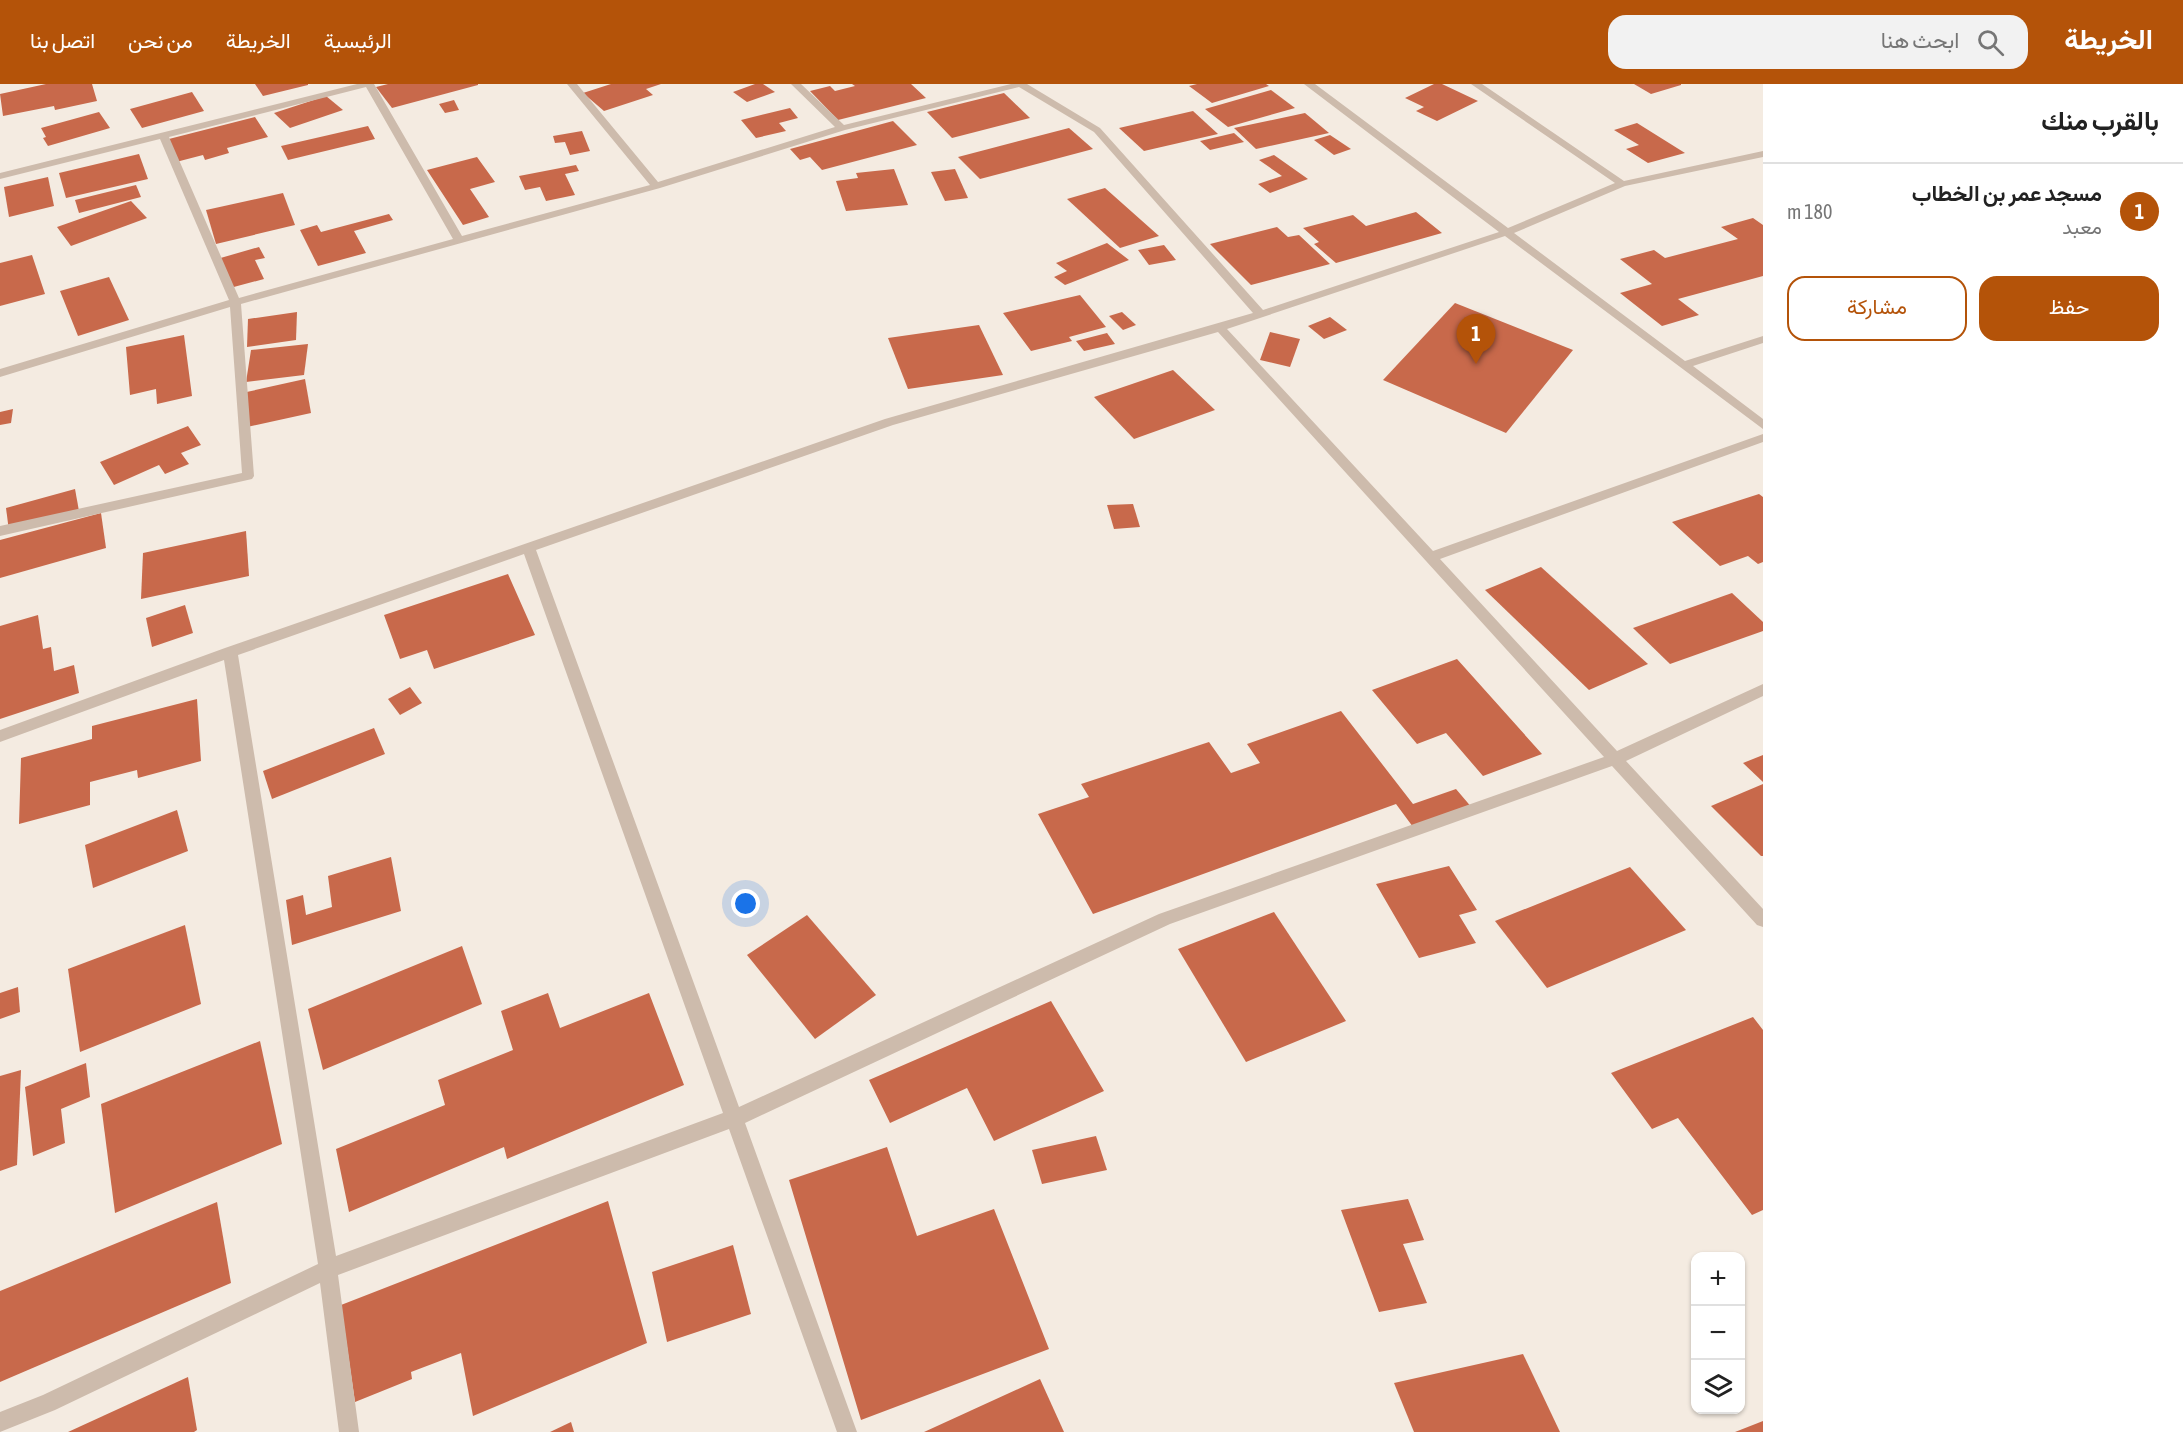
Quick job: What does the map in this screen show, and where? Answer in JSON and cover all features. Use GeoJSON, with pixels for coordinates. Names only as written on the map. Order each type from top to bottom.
{"type":"FeatureCollection","features":[{"type":"Feature","properties":{"kind":"street"},"geometry":{"type":"LineString","coordinates":[[0,176],[369,84],[460,241]]}},
{"type":"Feature","properties":{"kind":"street"},"geometry":{"type":"LineString","coordinates":[[572,84],[656,186]]}},
{"type":"Feature","properties":{"kind":"street"},"geometry":{"type":"LineString","coordinates":[[796,84],[842,128]]}},
{"type":"Feature","properties":{"kind":"street"},"geometry":{"type":"LineString","coordinates":[[0,373],[235,302],[656,186],[842,128],[1021,84],[1097,130],[1260,314]]}},
{"type":"Feature","properties":{"kind":"street"},"geometry":{"type":"LineString","coordinates":[[1310,84],[1763,425]]}},
{"type":"Feature","properties":{"kind":"street"},"geometry":{"type":"LineString","coordinates":[[1476,84],[1623,184]]}},
{"type":"Feature","properties":{"kind":"street"},"geometry":{"type":"LineString","coordinates":[[0,531],[248,476],[235,302],[163,135]]}},
{"type":"Feature","properties":{"kind":"street"},"geometry":{"type":"LineString","coordinates":[[0,736],[230,652],[889,422],[1220,328],[1508,232],[1623,184],[1763,154]]}},
{"type":"Feature","properties":{"kind":"street"},"geometry":{"type":"LineString","coordinates":[[1220,328],[1617,758],[1763,920]]}},
{"type":"Feature","properties":{"kind":"street"},"geometry":{"type":"LineString","coordinates":[[1685,366],[1763,339]]}},
{"type":"Feature","properties":{"kind":"street"},"geometry":{"type":"LineString","coordinates":[[1431,557],[1763,438]]}},
{"type":"Feature","properties":{"kind":"street"},"geometry":{"type":"LineString","coordinates":[[529,549],[847,1432]]}},
{"type":"Feature","properties":{"kind":"street"},"geometry":{"type":"LineString","coordinates":[[230,652],[328,1269],[349,1432]]}},
{"type":"Feature","properties":{"kind":"street"},"geometry":{"type":"LineString","coordinates":[[0,1422],[48,1403],[328,1269],[735,1118],[1164,919],[1617,758],[1763,690]]}},
{"type":"Feature","properties":{"kind":"building"},"geometry":{"type":"Polygon","coordinates":[[[46,84],[92,84],[97,101],[55,110],[54,106],[3,116],[0,94],[46,84]]]}},
{"type":"Feature","properties":{"kind":"building"},"geometry":{"type":"Polygon","coordinates":[[[255,84],[308,84],[308,85],[263,96],[255,84]]]}},
{"type":"Feature","properties":{"kind":"building"},"geometry":{"type":"Polygon","coordinates":[[[388,84],[478,85],[392,108],[376,87],[388,84]]]}},
{"type":"Feature","properties":{"kind":"building"},"geometry":{"type":"Polygon","coordinates":[[[611,84],[661,84],[646,89],[653,95],[604,111],[583,93],[611,84]]]}},
{"type":"Feature","properties":{"kind":"building"},"geometry":{"type":"Polygon","coordinates":[[[755,84],[763,84],[775,92],[747,102],[733,92],[755,84]]]}},
{"type":"Feature","properties":{"kind":"building"},"geometry":{"type":"Polygon","coordinates":[[[852,84],[911,84],[926,98],[838,120],[810,91],[830,86],[835,91],[855,86],[852,84]]]}},
{"type":"Feature","properties":{"kind":"building"},"geometry":{"type":"Polygon","coordinates":[[[1266,84],[1269,86],[1212,103],[1189,86],[1266,84]]]}},
{"type":"Feature","properties":{"kind":"building"},"geometry":{"type":"Polygon","coordinates":[[[1434,84],[1442,84],[1478,101],[1437,121],[1416,111],[1424,107],[1405,98],[1434,84]]]}},
{"type":"Feature","properties":{"kind":"building"},"geometry":{"type":"Polygon","coordinates":[[[1634,84],[1681,84],[1681,85],[1651,94],[1634,84]]]}},
{"type":"Feature","properties":{"kind":"building"},"geometry":{"type":"Polygon","coordinates":[[[1271,90],[1295,108],[1228,127],[1205,109],[1271,90]]]}},
{"type":"Feature","properties":{"kind":"building"},"geometry":{"type":"Polygon","coordinates":[[[192,92],[204,111],[142,128],[130,109],[192,92]]]}},
{"type":"Feature","properties":{"kind":"building"},"geometry":{"type":"Polygon","coordinates":[[[1004,93],[1030,118],[952,138],[927,112],[1004,93]]]}},
{"type":"Feature","properties":{"kind":"building"},"geometry":{"type":"Polygon","coordinates":[[[326,96],[343,110],[290,128],[274,113],[326,96]]]}},
{"type":"Feature","properties":{"kind":"building"},"geometry":{"type":"Polygon","coordinates":[[[454,100],[459,110],[445,113],[439,104],[454,100]]]}},
{"type":"Feature","properties":{"kind":"building"},"geometry":{"type":"Polygon","coordinates":[[[790,108],[798,118],[779,123],[786,131],[756,138],[741,120],[790,108]]]}},
{"type":"Feature","properties":{"kind":"building"},"geometry":{"type":"Polygon","coordinates":[[[1193,111],[1218,134],[1144,151],[1119,128],[1193,111]]]}},
{"type":"Feature","properties":{"kind":"building"},"geometry":{"type":"Polygon","coordinates":[[[99,112],[110,128],[48,146],[43,138],[46,137],[41,128],[99,112]]]}},
{"type":"Feature","properties":{"kind":"building"},"geometry":{"type":"Polygon","coordinates":[[[1305,113],[1329,133],[1256,149],[1234,128],[1305,113]]]}},
{"type":"Feature","properties":{"kind":"building"},"geometry":{"type":"Polygon","coordinates":[[[255,117],[268,137],[227,148],[229,153],[205,160],[203,155],[176,162],[165,140],[255,117]]]}},
{"type":"Feature","properties":{"kind":"building"},"geometry":{"type":"Polygon","coordinates":[[[893,121],[917,145],[822,170],[810,157],[800,160],[790,149],[893,121]]]}},
{"type":"Feature","properties":{"kind":"building"},"geometry":{"type":"Polygon","coordinates":[[[1637,123],[1685,153],[1648,163],[1626,149],[1639,145],[1614,130],[1637,123]]]}},
{"type":"Feature","properties":{"kind":"building"},"geometry":{"type":"Polygon","coordinates":[[[368,126],[375,139],[288,160],[281,146],[368,126]]]}},
{"type":"Feature","properties":{"kind":"building"},"geometry":{"type":"Polygon","coordinates":[[[1069,128],[1093,149],[980,179],[958,157],[1069,128]]]}},
{"type":"Feature","properties":{"kind":"building"},"geometry":{"type":"Polygon","coordinates":[[[582,131],[590,151],[570,155],[565,142],[555,143],[553,136],[582,131]]]}},
{"type":"Feature","properties":{"kind":"building"},"geometry":{"type":"Polygon","coordinates":[[[1234,133],[1244,142],[1210,150],[1200,141],[1234,133]]]}},
{"type":"Feature","properties":{"kind":"building"},"geometry":{"type":"Polygon","coordinates":[[[1330,135],[1351,149],[1334,155],[1314,140],[1330,135]]]}},
{"type":"Feature","properties":{"kind":"building"},"geometry":{"type":"Polygon","coordinates":[[[139,154],[148,179],[66,198],[59,173],[139,154]]]}},
{"type":"Feature","properties":{"kind":"building"},"geometry":{"type":"Polygon","coordinates":[[[1274,155],[1308,179],[1270,193],[1258,184],[1282,176],[1259,160],[1274,155]]]}},
{"type":"Feature","properties":{"kind":"building"},"geometry":{"type":"Polygon","coordinates":[[[477,157],[495,182],[470,189],[489,217],[463,225],[427,170],[477,157]]]}},
{"type":"Feature","properties":{"kind":"building"},"geometry":{"type":"Polygon","coordinates":[[[576,165],[579,171],[565,174],[575,195],[546,201],[540,187],[525,190],[519,176],[576,165]]]}},
{"type":"Feature","properties":{"kind":"building"},"geometry":{"type":"Polygon","coordinates":[[[894,169],[908,205],[846,211],[836,181],[858,178],[856,173],[894,169]]]}},
{"type":"Feature","properties":{"kind":"building"},"geometry":{"type":"Polygon","coordinates":[[[955,169],[968,198],[945,201],[931,172],[955,169]]]}},
{"type":"Feature","properties":{"kind":"building"},"geometry":{"type":"Polygon","coordinates":[[[48,177],[54,206],[9,217],[4,187],[48,177]]]}},
{"type":"Feature","properties":{"kind":"building"},"geometry":{"type":"Polygon","coordinates":[[[136,185],[141,197],[79,213],[75,200],[136,185]]]}},
{"type":"Feature","properties":{"kind":"building"},"geometry":{"type":"Polygon","coordinates":[[[1105,188],[1159,236],[1120,248],[1067,199],[1105,188]]]}},
{"type":"Feature","properties":{"kind":"building"},"geometry":{"type":"Polygon","coordinates":[[[283,193],[295,225],[216,244],[206,210],[283,193]]]}},
{"type":"Feature","properties":{"kind":"building"},"geometry":{"type":"Polygon","coordinates":[[[131,201],[147,218],[71,246],[57,227],[131,201]]]}},
{"type":"Feature","properties":{"kind":"building"},"geometry":{"type":"Polygon","coordinates":[[[1416,212],[1442,233],[1336,263],[1314,244],[1319,242],[1303,228],[1353,215],[1366,226],[1416,212]]]}},
{"type":"Feature","properties":{"kind":"building"},"geometry":{"type":"Polygon","coordinates":[[[389,214],[393,220],[354,231],[366,253],[318,266],[300,230],[317,225],[321,232],[389,214]]]}},
{"type":"Feature","properties":{"kind":"building"},"geometry":{"type":"Polygon","coordinates":[[[1753,218],[1763,225],[1763,276],[1678,299],[1699,315],[1662,326],[1620,293],[1652,284],[1620,259],[1654,250],[1665,258],[1738,239],[1721,227],[1753,218]]]}},
{"type":"Feature","properties":{"kind":"building"},"geometry":{"type":"Polygon","coordinates":[[[1277,227],[1288,237],[1299,235],[1330,264],[1251,285],[1210,244],[1277,227]]]}},
{"type":"Feature","properties":{"kind":"building"},"geometry":{"type":"Polygon","coordinates":[[[1107,243],[1129,260],[1065,285],[1054,277],[1067,271],[1056,263],[1107,243]]]}},
{"type":"Feature","properties":{"kind":"building"},"geometry":{"type":"Polygon","coordinates":[[[1164,245],[1176,260],[1149,265],[1138,250],[1164,245]]]}},
{"type":"Feature","properties":{"kind":"building"},"geometry":{"type":"Polygon","coordinates":[[[259,247],[265,258],[255,260],[264,279],[230,288],[217,259],[259,247]]]}},
{"type":"Feature","properties":{"kind":"building"},"geometry":{"type":"Polygon","coordinates":[[[32,255],[45,294],[0,306],[0,263],[32,255]]]}},
{"type":"Feature","properties":{"kind":"building"},"geometry":{"type":"Polygon","coordinates":[[[109,277],[129,320],[78,336],[60,291],[109,277]]]}},
{"type":"Feature","properties":{"kind":"building"},"geometry":{"type":"Polygon","coordinates":[[[1080,295],[1106,327],[1069,337],[1072,341],[1031,351],[1003,313],[1080,295]]]}},
{"type":"Feature","properties":{"kind":"building"},"geometry":{"type":"Polygon","coordinates":[[[1455,303],[1573,350],[1506,433],[1383,380],[1455,303]]]}},
{"type":"Feature","properties":{"kind":"building"},"geometry":{"type":"Polygon","coordinates":[[[297,312],[296,340],[247,347],[248,319],[297,312]]]}},
{"type":"Feature","properties":{"kind":"building"},"geometry":{"type":"Polygon","coordinates":[[[1122,312],[1136,325],[1123,330],[1109,316],[1122,312]]]}},
{"type":"Feature","properties":{"kind":"building"},"geometry":{"type":"Polygon","coordinates":[[[1330,317],[1347,330],[1324,339],[1308,326],[1330,317]]]}},
{"type":"Feature","properties":{"kind":"building"},"geometry":{"type":"Polygon","coordinates":[[[979,325],[1003,375],[908,389],[888,338],[979,325]]]}},
{"type":"Feature","properties":{"kind":"building"},"geometry":{"type":"Polygon","coordinates":[[[1270,332],[1300,339],[1290,367],[1260,360],[1270,332]]]}},
{"type":"Feature","properties":{"kind":"building"},"geometry":{"type":"Polygon","coordinates":[[[1107,333],[1115,344],[1084,351],[1076,341],[1107,333]]]}},
{"type":"Feature","properties":{"kind":"building"},"geometry":{"type":"Polygon","coordinates":[[[184,335],[192,396],[157,404],[156,389],[130,395],[126,347],[184,335]]]}},
{"type":"Feature","properties":{"kind":"building"},"geometry":{"type":"Polygon","coordinates":[[[308,344],[304,375],[246,382],[251,350],[308,344]]]}},
{"type":"Feature","properties":{"kind":"building"},"geometry":{"type":"Polygon","coordinates":[[[1173,370],[1215,410],[1134,439],[1094,397],[1173,370]]]}},
{"type":"Feature","properties":{"kind":"building"},"geometry":{"type":"Polygon","coordinates":[[[305,379],[311,413],[247,427],[242,393],[305,379]]]}},
{"type":"Feature","properties":{"kind":"building"},"geometry":{"type":"Polygon","coordinates":[[[13,409],[11,423],[0,425],[0,412],[13,409]]]}},
{"type":"Feature","properties":{"kind":"building"},"geometry":{"type":"Polygon","coordinates":[[[188,426],[201,445],[181,453],[189,464],[165,474],[159,465],[114,485],[100,462],[188,426]]]}},
{"type":"Feature","properties":{"kind":"building"},"geometry":{"type":"Polygon","coordinates":[[[75,489],[79,511],[9,531],[6,508],[75,489]]]}},
{"type":"Feature","properties":{"kind":"building"},"geometry":{"type":"Polygon","coordinates":[[[1759,494],[1763,497],[1763,562],[1758,564],[1748,556],[1720,566],[1672,522],[1759,494]]]}},
{"type":"Feature","properties":{"kind":"building"},"geometry":{"type":"Polygon","coordinates":[[[1133,504],[1140,527],[1114,529],[1107,505],[1133,504]]]}},
{"type":"Feature","properties":{"kind":"building"},"geometry":{"type":"Polygon","coordinates":[[[101,513],[106,548],[0,578],[0,540],[101,513]]]}},
{"type":"Feature","properties":{"kind":"building"},"geometry":{"type":"Polygon","coordinates":[[[246,531],[249,576],[141,599],[143,553],[246,531]]]}},
{"type":"Feature","properties":{"kind":"building"},"geometry":{"type":"Polygon","coordinates":[[[1541,567],[1648,664],[1589,690],[1485,590],[1541,567]]]}},
{"type":"Feature","properties":{"kind":"building"},"geometry":{"type":"Polygon","coordinates":[[[508,574],[535,635],[434,669],[427,650],[400,659],[384,615],[508,574]]]}},
{"type":"Feature","properties":{"kind":"building"},"geometry":{"type":"Polygon","coordinates":[[[1732,593],[1763,622],[1763,631],[1670,664],[1633,628],[1732,593]]]}},
{"type":"Feature","properties":{"kind":"building"},"geometry":{"type":"Polygon","coordinates":[[[185,605],[193,633],[152,647],[146,618],[185,605]]]}},
{"type":"Feature","properties":{"kind":"building"},"geometry":{"type":"Polygon","coordinates":[[[38,615],[43,649],[51,647],[54,671],[74,665],[79,693],[0,719],[0,626],[38,615]]]}},
{"type":"Feature","properties":{"kind":"building"},"geometry":{"type":"Polygon","coordinates":[[[1457,659],[1542,754],[1483,776],[1446,733],[1417,744],[1372,690],[1457,659]]]}},
{"type":"Feature","properties":{"kind":"building"},"geometry":{"type":"Polygon","coordinates":[[[410,687],[422,703],[400,715],[388,699],[410,687]]]}},
{"type":"Feature","properties":{"kind":"building"},"geometry":{"type":"Polygon","coordinates":[[[197,699],[201,761],[138,778],[137,770],[90,782],[90,805],[19,824],[21,758],[92,739],[92,726],[197,699]]]}},
{"type":"Feature","properties":{"kind":"building"},"geometry":{"type":"Polygon","coordinates":[[[1341,711],[1413,804],[1456,789],[1473,809],[1416,831],[1396,804],[1093,914],[1038,814],[1089,797],[1081,784],[1209,742],[1231,773],[1260,763],[1247,744],[1341,711]]]}},
{"type":"Feature","properties":{"kind":"building"},"geometry":{"type":"Polygon","coordinates":[[[374,728],[385,754],[272,799],[263,771],[374,728]]]}},
{"type":"Feature","properties":{"kind":"building"},"geometry":{"type":"Polygon","coordinates":[[[1763,755],[1763,782],[1743,763],[1763,755]]]}},
{"type":"Feature","properties":{"kind":"building"},"geometry":{"type":"Polygon","coordinates":[[[1763,784],[1763,856],[1761,856],[1711,806],[1763,784]]]}},
{"type":"Feature","properties":{"kind":"building"},"geometry":{"type":"Polygon","coordinates":[[[177,810],[188,851],[93,888],[85,845],[177,810]]]}},
{"type":"Feature","properties":{"kind":"building"},"geometry":{"type":"Polygon","coordinates":[[[391,857],[401,911],[292,945],[286,900],[303,895],[306,915],[332,907],[328,876],[391,857]]]}},
{"type":"Feature","properties":{"kind":"building"},"geometry":{"type":"Polygon","coordinates":[[[1449,866],[1477,910],[1459,915],[1476,943],[1419,958],[1376,884],[1449,866]]]}},
{"type":"Feature","properties":{"kind":"building"},"geometry":{"type":"Polygon","coordinates":[[[1630,867],[1686,930],[1547,988],[1495,921],[1630,867]]]}},
{"type":"Feature","properties":{"kind":"building"},"geometry":{"type":"Polygon","coordinates":[[[1274,912],[1346,1021],[1246,1062],[1178,949],[1274,912]]]}},
{"type":"Feature","properties":{"kind":"building"},"geometry":{"type":"Polygon","coordinates":[[[807,915],[876,995],[815,1039],[747,955],[807,915]]]}},
{"type":"Feature","properties":{"kind":"building"},"geometry":{"type":"Polygon","coordinates":[[[185,925],[201,1004],[80,1052],[68,969],[185,925]]]}},
{"type":"Feature","properties":{"kind":"building"},"geometry":{"type":"Polygon","coordinates":[[[462,946],[482,1004],[323,1070],[308,1009],[462,946]]]}},
{"type":"Feature","properties":{"kind":"building"},"geometry":{"type":"Polygon","coordinates":[[[18,987],[20,1012],[0,1019],[0,993],[18,987]]]}},
{"type":"Feature","properties":{"kind":"building"},"geometry":{"type":"Polygon","coordinates":[[[548,993],[560,1028],[649,993],[684,1085],[507,1159],[504,1147],[349,1212],[336,1149],[445,1105],[438,1080],[513,1050],[501,1011],[548,993]]]}},
{"type":"Feature","properties":{"kind":"building"},"geometry":{"type":"Polygon","coordinates":[[[1051,1001],[1104,1091],[994,1141],[967,1088],[890,1123],[869,1080],[1051,1001]]]}},
{"type":"Feature","properties":{"kind":"building"},"geometry":{"type":"Polygon","coordinates":[[[1753,1017],[1763,1030],[1763,1210],[1752,1215],[1678,1118],[1652,1129],[1611,1073],[1753,1017]]]}},
{"type":"Feature","properties":{"kind":"building"},"geometry":{"type":"Polygon","coordinates":[[[260,1041],[282,1144],[115,1213],[101,1104],[260,1041]]]}},
{"type":"Feature","properties":{"kind":"building"},"geometry":{"type":"Polygon","coordinates":[[[86,1063],[90,1097],[61,1109],[65,1143],[33,1156],[25,1087],[86,1063]]]}},
{"type":"Feature","properties":{"kind":"building"},"geometry":{"type":"Polygon","coordinates":[[[21,1070],[17,1165],[0,1171],[0,1076],[21,1070]]]}},
{"type":"Feature","properties":{"kind":"building"},"geometry":{"type":"Polygon","coordinates":[[[1096,1136],[1107,1170],[1042,1184],[1032,1150],[1096,1136]]]}},
{"type":"Feature","properties":{"kind":"building"},"geometry":{"type":"Polygon","coordinates":[[[887,1147],[917,1236],[994,1209],[1049,1349],[861,1420],[789,1180],[887,1147]]]}},
{"type":"Feature","properties":{"kind":"building"},"geometry":{"type":"Polygon","coordinates":[[[1408,1199],[1424,1240],[1403,1244],[1427,1303],[1379,1312],[1341,1210],[1408,1199]]]}},
{"type":"Feature","properties":{"kind":"building"},"geometry":{"type":"Polygon","coordinates":[[[608,1201],[647,1343],[473,1416],[461,1353],[411,1372],[412,1379],[355,1402],[341,1305],[608,1201]]]}},
{"type":"Feature","properties":{"kind":"building"},"geometry":{"type":"Polygon","coordinates":[[[217,1202],[231,1283],[0,1382],[0,1291],[217,1202]]]}},
{"type":"Feature","properties":{"kind":"building"},"geometry":{"type":"Polygon","coordinates":[[[733,1245],[751,1314],[667,1342],[652,1272],[733,1245]]]}},
{"type":"Feature","properties":{"kind":"building"},"geometry":{"type":"Polygon","coordinates":[[[1523,1354],[1560,1432],[1414,1432],[1394,1383],[1523,1354]]]}},
{"type":"Feature","properties":{"kind":"building"},"geometry":{"type":"Polygon","coordinates":[[[188,1377],[197,1430],[194,1432],[68,1432],[188,1377]]]}},
{"type":"Feature","properties":{"kind":"building"},"geometry":{"type":"Polygon","coordinates":[[[1040,1379],[1064,1432],[924,1432],[1040,1379]]]}},
{"type":"Feature","properties":{"kind":"building"},"geometry":{"type":"Polygon","coordinates":[[[1763,1421],[1763,1432],[1735,1432],[1763,1421]]]}},
{"type":"Feature","properties":{"kind":"building"},"geometry":{"type":"Polygon","coordinates":[[[571,1422],[574,1432],[550,1432],[571,1422]]]}},
{"type":"Feature","properties":{"kind":"place","name":"مسجد عمر بن الخطاب"},"geometry":{"type":"Point","coordinates":[1476,364]}}]}
